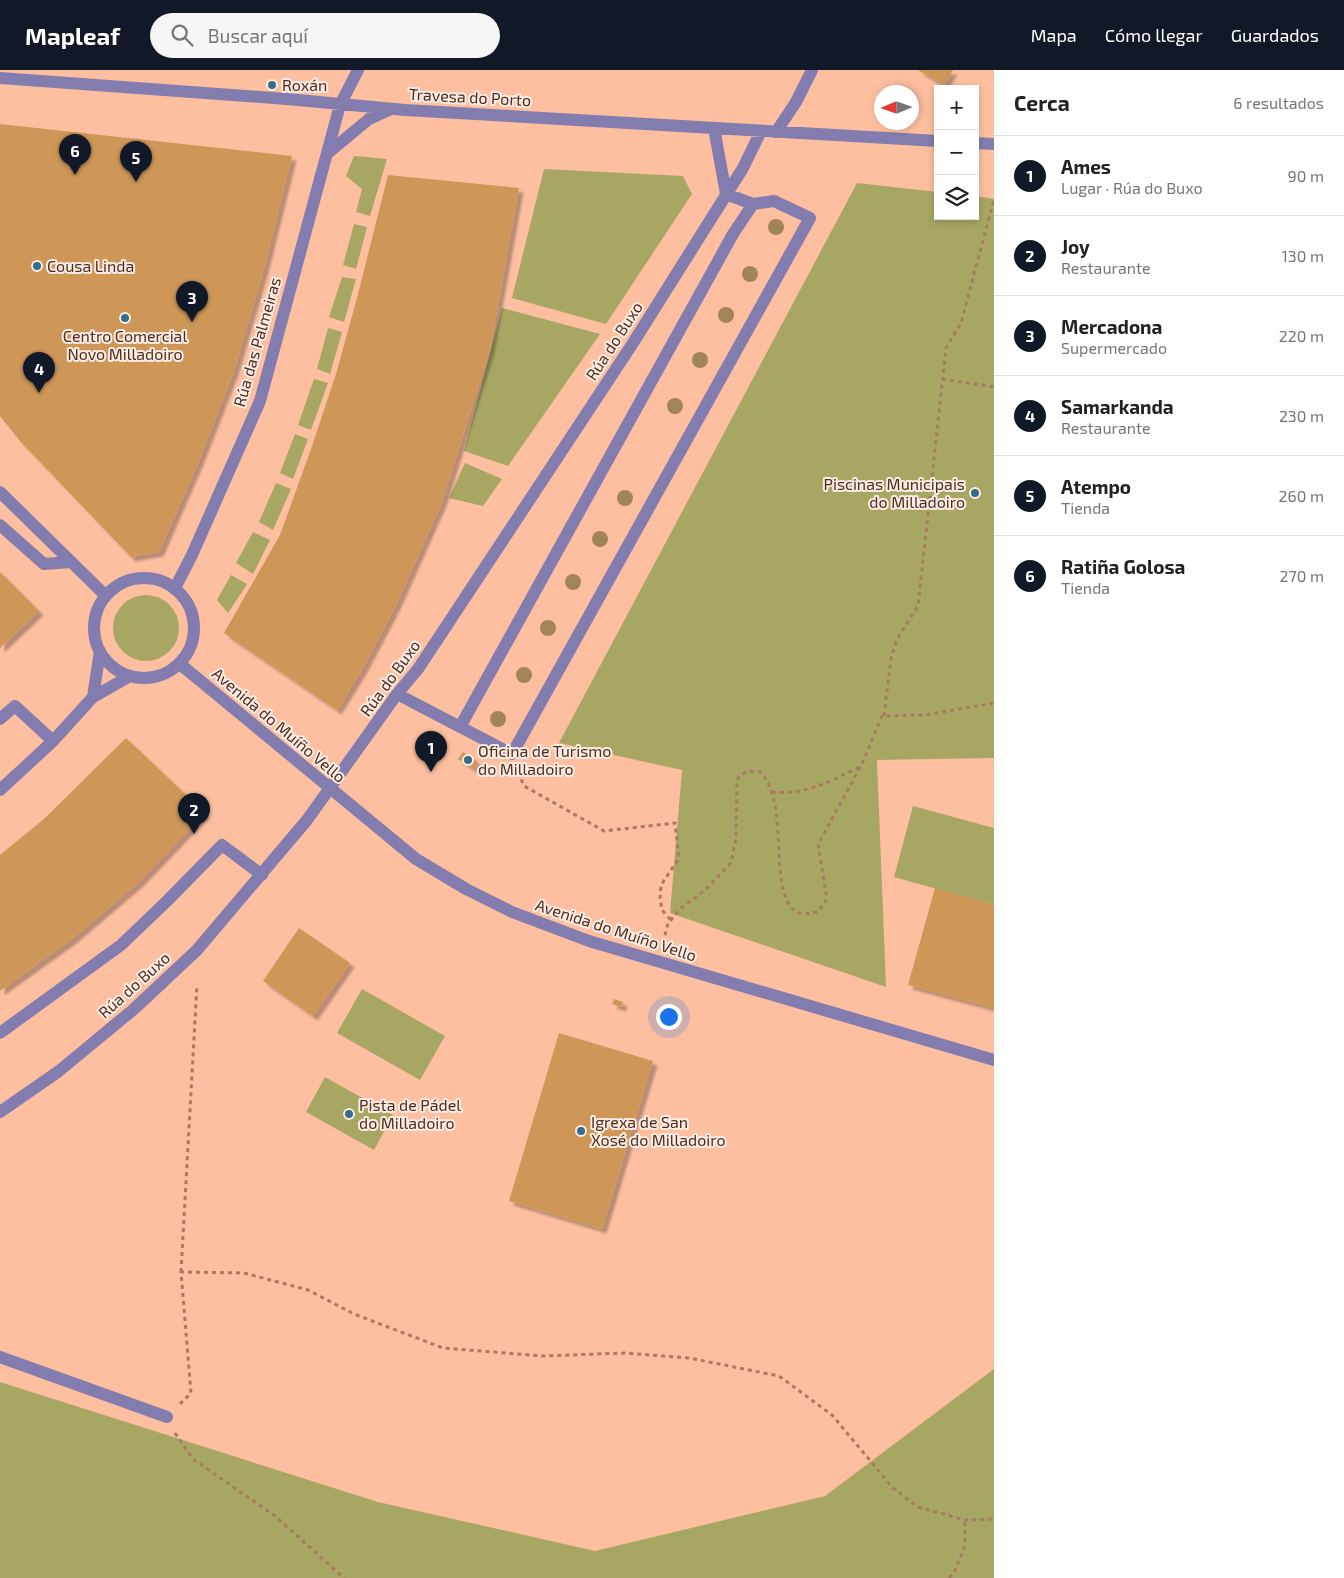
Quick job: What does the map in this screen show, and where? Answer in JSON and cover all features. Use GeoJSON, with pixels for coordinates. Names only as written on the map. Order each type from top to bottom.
{"type":"FeatureCollection","features":[{"type":"Feature","properties":{"kind":"street","name":"Rúa das Palmeiras"},"geometry":{"type":"LineString","coordinates":[[175,588],[192,555],[260,401],[340,105],[358,70]]}},
{"type":"Feature","properties":{"kind":"street"},"geometry":{"type":"LineString","coordinates":[[776,132],[796,102],[812,70]]}},
{"type":"Feature","properties":{"kind":"street","name":"Travesa do Porto"},"geometry":{"type":"LineString","coordinates":[[0,78],[287,99],[392,109],[934,141]]}},
{"type":"Feature","properties":{"kind":"street"},"geometry":{"type":"LineString","coordinates":[[328,153],[369,120],[392,109]]}},
{"type":"Feature","properties":{"kind":"street"},"geometry":{"type":"LineString","coordinates":[[397,694],[512,754],[810,218],[774,201],[753,204],[726,194],[714,128]]}},
{"type":"Feature","properties":{"kind":"street","name":"Rúa do Buxo"},"geometry":{"type":"LineString","coordinates":[[0,1112],[59,1071],[134,1009],[197,950],[308,820],[397,694],[418,669],[633,343],[743,168],[761,131]]}},
{"type":"Feature","properties":{"kind":"street"},"geometry":{"type":"LineString","coordinates":[[979,143],[994,144]]}},
{"type":"Feature","properties":{"kind":"street"},"geometry":{"type":"LineString","coordinates":[[460,726],[733,234],[753,204]]}},
{"type":"Feature","properties":{"kind":"street"},"geometry":{"type":"LineString","coordinates":[[0,492],[106,596]]}},
{"type":"Feature","properties":{"kind":"street"},"geometry":{"type":"LineString","coordinates":[[0,525],[44,564],[71,562]]}},
{"type":"Feature","properties":{"kind":"street"},"geometry":{"type":"LineString","coordinates":[[142,578],[160,580],[175,588],[185,598],[193,615],[194,637],[188,654],[170,672],[159,677],[144,678],[130,676],[115,669],[100,651],[96,641],[95,619],[98,609],[106,596],[117,586],[129,580],[142,578]]}},
{"type":"Feature","properties":{"kind":"street"},"geometry":{"type":"LineString","coordinates":[[93,696],[100,651]]}},
{"type":"Feature","properties":{"kind":"street","name":"Avenida do Muíño Vello"},"geometry":{"type":"LineString","coordinates":[[180,664],[416,859],[466,889],[512,912],[564,933],[994,1060]]}},
{"type":"Feature","properties":{"kind":"street"},"geometry":{"type":"LineString","coordinates":[[0,790],[53,741],[93,696],[130,676]]}},
{"type":"Feature","properties":{"kind":"street"},"geometry":{"type":"LineString","coordinates":[[0,719],[15,706],[53,741]]}},
{"type":"Feature","properties":{"kind":"street"},"geometry":{"type":"LineString","coordinates":[[0,1033],[122,945],[222,845],[262,875]]}},
{"type":"Feature","properties":{"kind":"street"},"geometry":{"type":"LineString","coordinates":[[0,1357],[167,1417]]}},
{"type":"Feature","properties":{"kind":"path"},"geometry":{"type":"LineString","coordinates":[[659,962],[668,924],[680,909],[705,890],[730,863],[736,838],[737,779],[747,771],[760,772],[767,778],[772,792],[777,821],[782,882],[787,900],[795,911],[805,914],[818,912],[827,899],[818,844],[861,766],[882,716],[884,716],[891,658],[897,639],[918,606],[946,348],[961,323],[994,199]]}},
{"type":"Feature","properties":{"kind":"path"},"geometry":{"type":"LineString","coordinates":[[942,379],[994,387]]}},
{"type":"Feature","properties":{"kind":"path"},"geometry":{"type":"LineString","coordinates":[[884,716],[925,715],[994,703]]}},
{"type":"Feature","properties":{"kind":"path"},"geometry":{"type":"LineString","coordinates":[[512,754],[524,786],[604,831],[675,823],[679,858],[661,885],[660,898],[662,910],[671,920]]}},
{"type":"Feature","properties":{"kind":"path"},"geometry":{"type":"LineString","coordinates":[[772,792],[780,793],[816,788],[861,766]]}},
{"type":"Feature","properties":{"kind":"path"},"geometry":{"type":"LineString","coordinates":[[197,985],[181,1272],[191,1393],[167,1417],[193,1459],[275,1516],[344,1578]]}},
{"type":"Feature","properties":{"kind":"path"},"geometry":{"type":"LineString","coordinates":[[181,1272],[244,1273],[308,1290],[354,1314],[442,1348],[543,1356],[625,1353],[689,1358],[779,1376],[832,1416],[894,1488],[918,1507],[964,1520],[994,1518]]}},
{"type":"Feature","properties":{"kind":"path"},"geometry":{"type":"LineString","coordinates":[[949,1578],[954,1573],[965,1546],[964,1520]]}},
{"type":"Feature","properties":{"kind":"shaded area"},"geometry":{"type":"Polygon","coordinates":[[[354,156],[387,159],[370,216],[356,212],[362,189],[346,176],[354,156]]]}},
{"type":"Feature","properties":{"kind":"shaded area"},"geometry":{"type":"Polygon","coordinates":[[[544,169],[683,176],[692,194],[606,324],[512,298],[544,169]]]}},
{"type":"Feature","properties":{"kind":"shaded area"},"geometry":{"type":"Polygon","coordinates":[[[857,183],[934,192],[934,220],[979,220],[979,197],[994,199],[994,758],[877,760],[886,987],[670,913],[682,770],[559,743],[857,183]]]}},
{"type":"Feature","properties":{"kind":"shaded area"},"geometry":{"type":"Polygon","coordinates":[[[354,224],[367,227],[356,269],[343,265],[354,224]]]}},
{"type":"Feature","properties":{"kind":"shaded area"},"geometry":{"type":"Polygon","coordinates":[[[342,277],[356,279],[344,322],[329,317],[342,277]]]}},
{"type":"Feature","properties":{"kind":"shaded area"},"geometry":{"type":"Polygon","coordinates":[[[502,308],[600,334],[508,466],[464,451],[502,308]]]}},
{"type":"Feature","properties":{"kind":"shaded area"},"geometry":{"type":"Polygon","coordinates":[[[328,328],[342,332],[330,374],[317,369],[328,328]]]}},
{"type":"Feature","properties":{"kind":"shaded area"},"geometry":{"type":"Polygon","coordinates":[[[314,379],[328,383],[311,430],[298,425],[314,379]]]}},
{"type":"Feature","properties":{"kind":"shaded area"},"geometry":{"type":"Polygon","coordinates":[[[295,434],[308,439],[293,479],[280,473],[295,434]]]}},
{"type":"Feature","properties":{"kind":"shaded area"},"geometry":{"type":"Polygon","coordinates":[[[465,463],[502,479],[483,506],[449,498],[465,463]]]}},
{"type":"Feature","properties":{"kind":"shaded area"},"geometry":{"type":"Polygon","coordinates":[[[276,483],[291,489],[273,530],[259,522],[276,483]]]}},
{"type":"Feature","properties":{"kind":"shaded area"},"geometry":{"type":"Polygon","coordinates":[[[253,532],[270,540],[253,574],[236,563],[253,532]]]}},
{"type":"Feature","properties":{"kind":"shaded area"},"geometry":{"type":"Polygon","coordinates":[[[231,575],[247,584],[228,613],[217,600],[231,575]]]}},
{"type":"Feature","properties":{"kind":"shaded area"},"geometry":{"type":"Polygon","coordinates":[[[140,595],[152,595],[164,600],[174,610],[179,622],[177,641],[164,656],[152,661],[140,661],[128,656],[118,646],[113,634],[113,622],[118,610],[128,600],[140,595]]]}},
{"type":"Feature","properties":{"kind":"shaded area"},"geometry":{"type":"Polygon","coordinates":[[[913,806],[994,828],[994,905],[894,877],[913,806]]]}},
{"type":"Feature","properties":{"kind":"shaded area"},"geometry":{"type":"Polygon","coordinates":[[[362,989],[445,1036],[420,1080],[337,1033],[362,989]]]}},
{"type":"Feature","properties":{"kind":"shaded area","name":"Pista de Pádel do Milladoiro"},"geometry":{"type":"Polygon","coordinates":[[[325,1077],[393,1115],[374,1150],[306,1112],[325,1077]]]}},
{"type":"Feature","properties":{"kind":"shaded area"},"geometry":{"type":"Polygon","coordinates":[[[994,1369],[994,1578],[0,1578],[0,1382],[378,1502],[595,1551],[825,1496],[994,1369]]]}},
{"type":"Feature","properties":{"kind":"building"},"geometry":{"type":"Polygon","coordinates":[[[918,70],[953,70],[944,85],[918,70]]]}},
{"type":"Feature","properties":{"kind":"building","name":"Centro Comercial Novo Milladoiro"},"geometry":{"type":"Polygon","coordinates":[[[0,124],[292,156],[265,265],[234,371],[198,463],[159,552],[131,557],[21,442],[0,416],[0,124]]]}},
{"type":"Feature","properties":{"kind":"building"},"geometry":{"type":"Polygon","coordinates":[[[388,175],[519,188],[490,349],[442,502],[396,605],[363,668],[337,710],[224,633],[280,535],[311,449],[336,374],[388,175]]]}},
{"type":"Feature","properties":{"kind":"building"},"geometry":{"type":"Polygon","coordinates":[[[0,572],[39,611],[0,648],[0,572]]]}},
{"type":"Feature","properties":{"kind":"building"},"geometry":{"type":"Polygon","coordinates":[[[126,738],[205,813],[139,882],[72,939],[0,991],[0,855],[45,818],[126,738]]]}},
{"type":"Feature","properties":{"kind":"building","name":"Oficina de Turismo do Milladoiro"},"geometry":{"type":"Polygon","coordinates":[[[463,752],[478,762],[474,769],[458,759],[463,752]]]}},
{"type":"Feature","properties":{"kind":"building"},"geometry":{"type":"Polygon","coordinates":[[[935,888],[994,905],[994,1008],[908,985],[935,888]]]}},
{"type":"Feature","properties":{"kind":"building"},"geometry":{"type":"Polygon","coordinates":[[[299,928],[350,963],[313,1016],[263,981],[299,928]]]}},
{"type":"Feature","properties":{"kind":"building"},"geometry":{"type":"Polygon","coordinates":[[[614,999],[623,1002],[621,1007],[612,1004],[614,999]]]}},
{"type":"Feature","properties":{"kind":"building","name":"Igrexa de San Xosé do Milladoiro"},"geometry":{"type":"Polygon","coordinates":[[[559,1033],[653,1061],[602,1229],[509,1201],[559,1033]]]}},
{"type":"Feature","properties":{"kind":"place","name":"Roxán"},"geometry":{"type":"Point","coordinates":[272,85]}},
{"type":"Feature","properties":{"kind":"place","name":"Ratiña Golosa"},"geometry":{"type":"Point","coordinates":[75,175]}},
{"type":"Feature","properties":{"kind":"place","name":"Atempo"},"geometry":{"type":"Point","coordinates":[136,182]}},
{"type":"Feature","properties":{"kind":"place","name":"Cousa Linda"},"geometry":{"type":"Point","coordinates":[37,266]}},
{"type":"Feature","properties":{"kind":"place","name":"Centro Comercial Novo Milladoiro"},"geometry":{"type":"Point","coordinates":[125,318]}},
{"type":"Feature","properties":{"kind":"place","name":"Mercadona"},"geometry":{"type":"Point","coordinates":[192,322]}},
{"type":"Feature","properties":{"kind":"place","name":"Samarkanda"},"geometry":{"type":"Point","coordinates":[39,393]}},
{"type":"Feature","properties":{"kind":"place","name":"Piscinas Municipais do Milladoiro"},"geometry":{"type":"Point","coordinates":[975,493]}},
{"type":"Feature","properties":{"kind":"place","name":"Oficina de Turismo do Milladoiro"},"geometry":{"type":"Point","coordinates":[468,760]}},
{"type":"Feature","properties":{"kind":"place","name":"Ames"},"geometry":{"type":"Point","coordinates":[431,772]}},
{"type":"Feature","properties":{"kind":"place","name":"Joy"},"geometry":{"type":"Point","coordinates":[194,834]}},
{"type":"Feature","properties":{"kind":"place","name":"Pista de Pádel do Milladoiro"},"geometry":{"type":"Point","coordinates":[349,1114]}},
{"type":"Feature","properties":{"kind":"place","name":"Igrexa de San Xosé do Milladoiro"},"geometry":{"type":"Point","coordinates":[581,1131]}}]}
